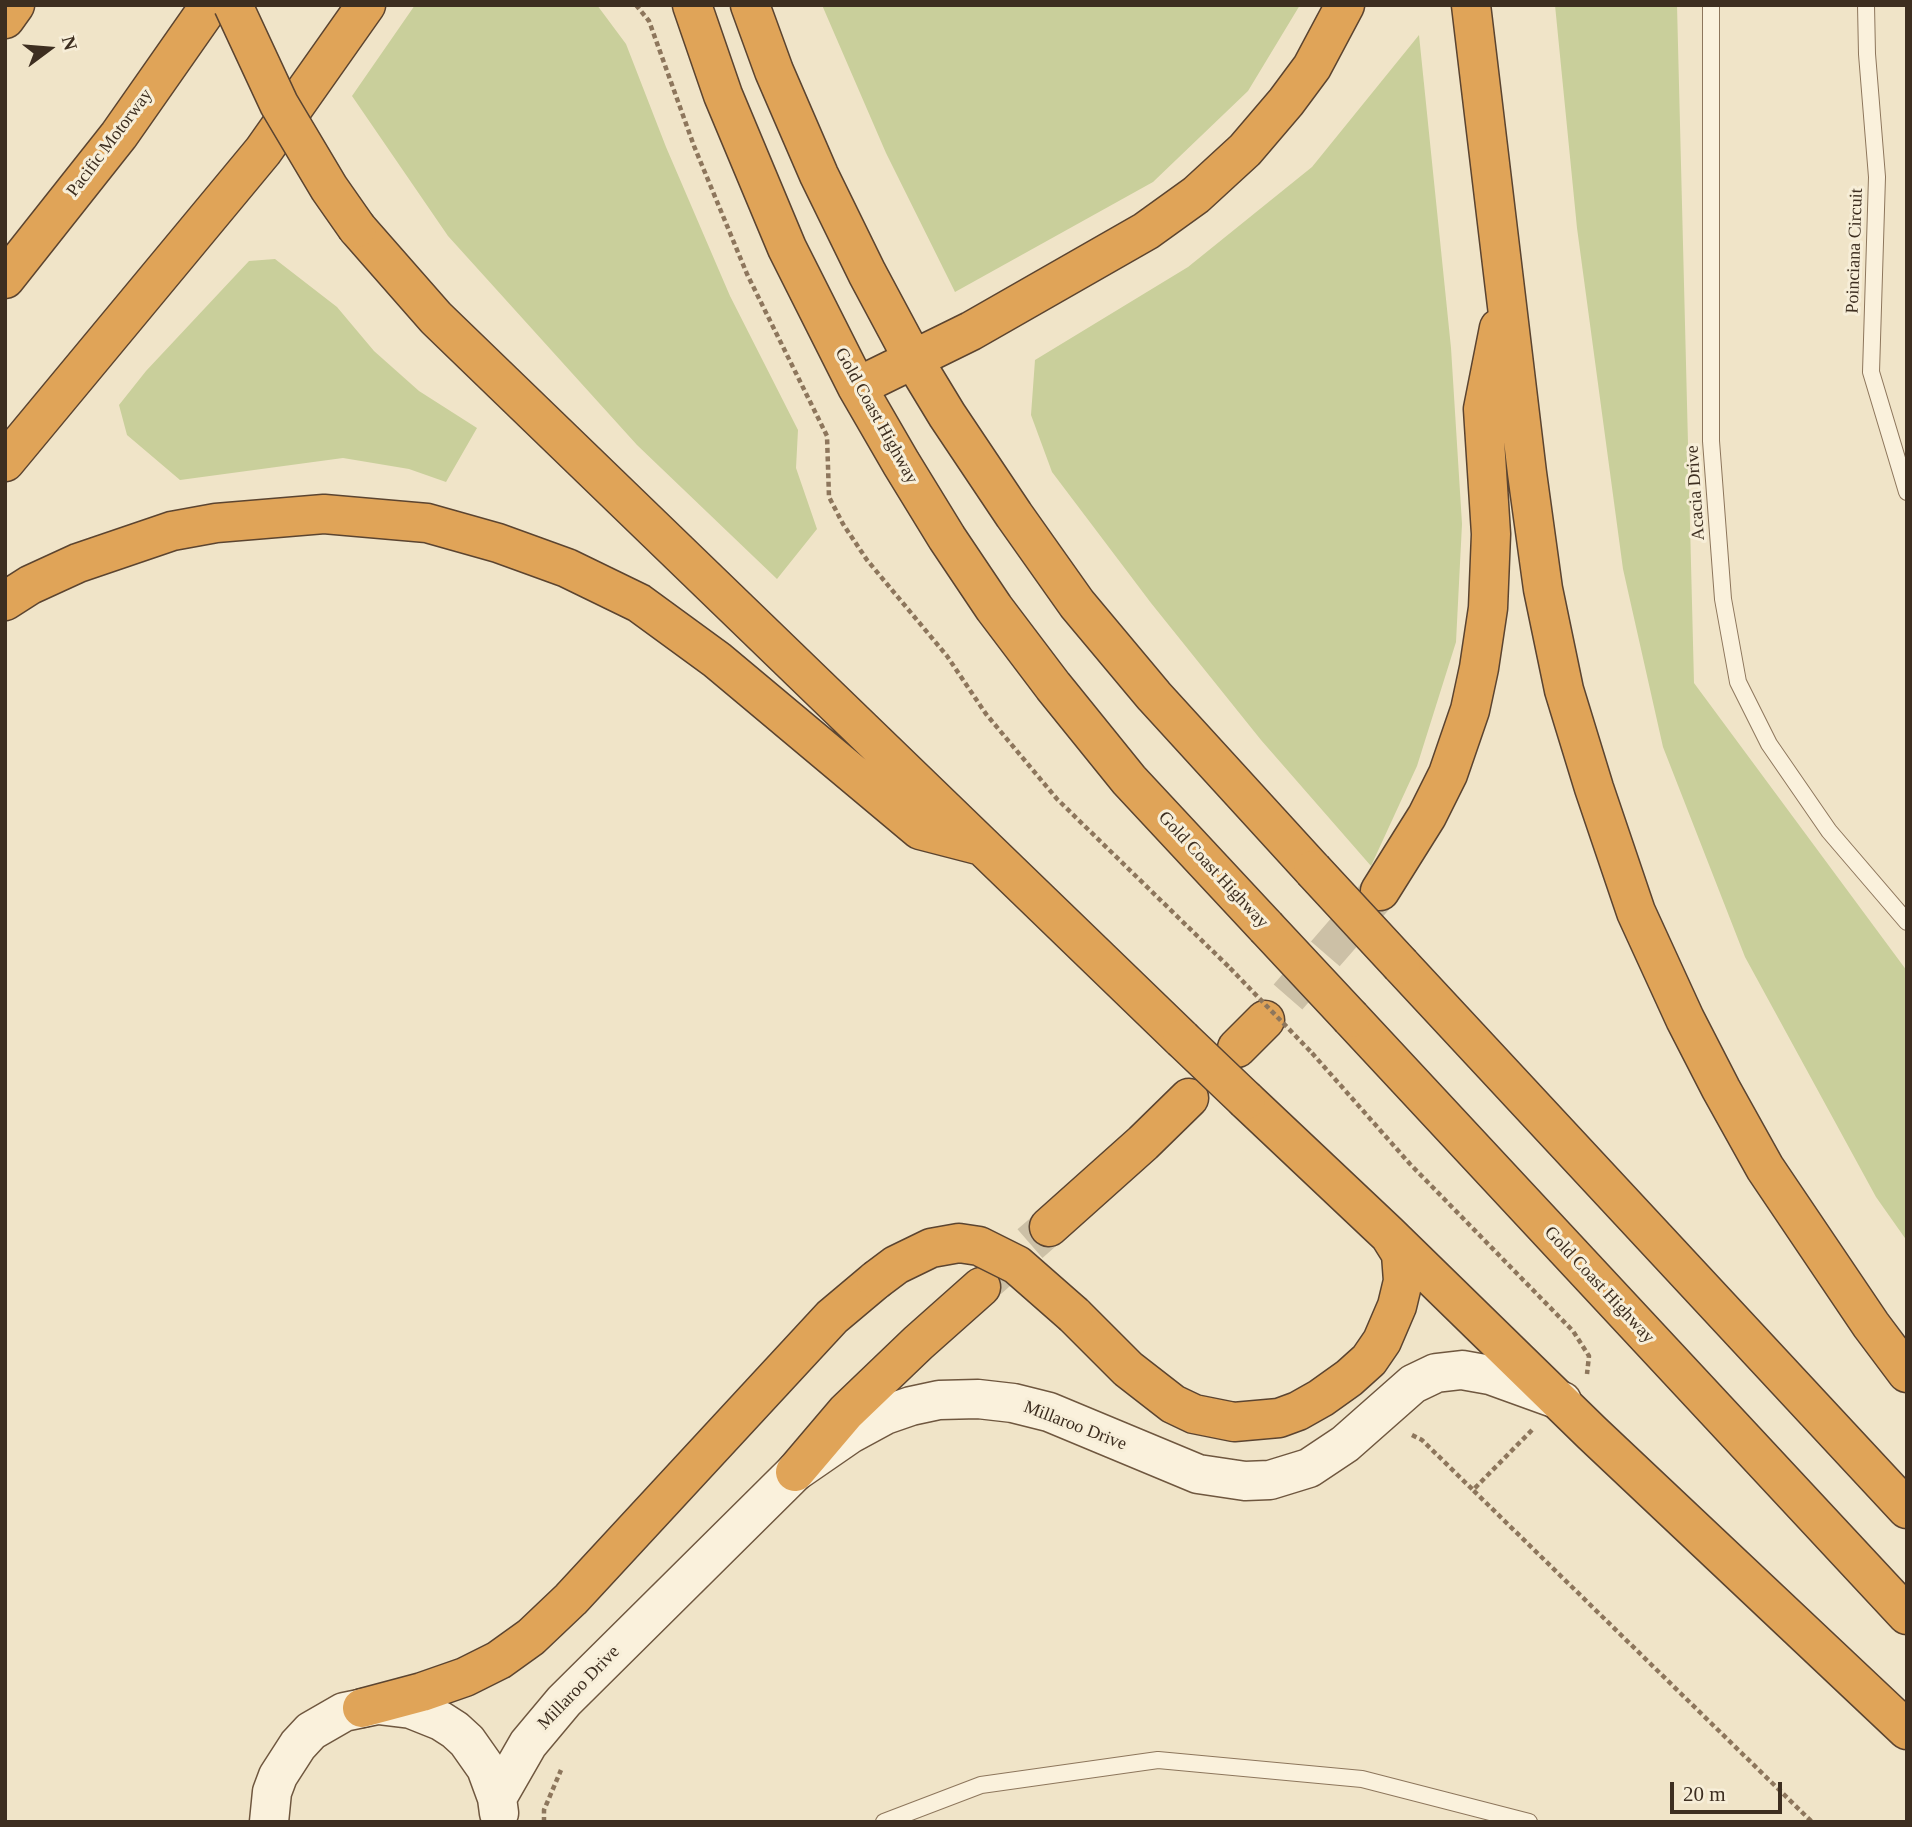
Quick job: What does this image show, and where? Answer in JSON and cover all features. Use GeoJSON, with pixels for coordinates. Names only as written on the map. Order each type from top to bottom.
{"type":"FeatureCollection","features":[{"type":"Feature","properties":{"kind":"highway"},"geometry":{"type":"LineString","coordinates":[[5,19],[15,5]]}},
{"type":"Feature","properties":{"kind":"highway","name":"Pacific Motorway"},"geometry":{"type":"LineString","coordinates":[[5,279],[119,135],[210,5]]}},
{"type":"Feature","properties":{"kind":"highway"},"geometry":{"type":"LineString","coordinates":[[233,5],[279,104],[329,188],[357,228],[436,318],[1182,1039],[1562,1401],[1592,1433],[1907,1730]]}},
{"type":"Feature","properties":{"kind":"highway"},"geometry":{"type":"LineString","coordinates":[[5,462],[262,151],[366,5]]}},
{"type":"Feature","properties":{"kind":"highway","name":"Gold Coast Highway"},"geometry":{"type":"LineString","coordinates":[[692,5],[755,177],[787,248],[858,387],[947,538],[994,608],[1046,677],[1129,780],[1907,1615]]}},
{"type":"Feature","properties":{"kind":"highway"},"geometry":{"type":"LineString","coordinates":[[750,5],[774,71],[819,176],[913,359],[1007,504],[1077,604],[1154,696],[1313,870],[1907,1508]]}},
{"type":"Feature","properties":{"kind":"highway"},"geometry":{"type":"LineString","coordinates":[[858,387],[971,331],[1146,231],[1196,195],[1245,150],[1286,102],[1312,66],[1345,5]]}},
{"type":"Feature","properties":{"kind":"highway"},"geometry":{"type":"LineString","coordinates":[[1471,5],[1541,576],[1559,664],[1594,788],[1636,912],[1685,1019],[1765,1168],[1871,1325],[1907,1373]]}},
{"type":"Feature","properties":{"kind":"highway"},"geometry":{"type":"LineString","coordinates":[[1380,891],[1427,816],[1448,774],[1463,732],[1479,668],[1488,608],[1491,534],[1483,409],[1506,291]]}},
{"type":"Feature","properties":{"kind":"highway"},"geometry":{"type":"LineString","coordinates":[[5,601],[30,585],[78,563],[172,531],[216,523],[324,514],[427,523],[498,543],[567,568],[639,603],[717,660],[920,830],[981,845]]}},
{"type":"Feature","properties":{"kind":"highway"},"geometry":{"type":"LineString","coordinates":[[1237,1048],[1278,1007]]}},
{"type":"Feature","properties":{"kind":"highway"},"geometry":{"type":"LineString","coordinates":[[1049,1227],[1189,1098]]}},
{"type":"Feature","properties":{"kind":"highway"},"geometry":{"type":"LineString","coordinates":[[362,1708],[465,1677],[499,1660],[531,1637],[571,1599],[832,1317],[895,1265],[931,1248],[959,1243],[979,1245],[1017,1265],[1058,1298],[1128,1369],[1173,1404],[1194,1414],[1234,1422],[1279,1418],[1298,1411],[1349,1378],[1369,1360],[1382,1341],[1397,1306],[1404,1270],[1401,1254],[1388,1234]]}},
{"type":"Feature","properties":{"kind":"highway"},"geometry":{"type":"LineString","coordinates":[[794,1472],[846,1412],[981,1287]]}},
{"type":"Feature","properties":{"kind":"street","name":"Millaroo Drive"},"geometry":{"type":"LineString","coordinates":[[498,1810],[508,1776],[528,1744],[564,1701],[794,1472],[850,1434],[885,1415],[939,1400],[978,1399],[1013,1403],[1037,1409],[1188,1471],[1209,1477],[1245,1481],[1270,1480],[1309,1468],[1345,1444],[1413,1384],[1436,1373],[1462,1370],[1490,1374],[1562,1401]]}},
{"type":"Feature","properties":{"kind":"street"},"geometry":{"type":"LineString","coordinates":[[253,1822],[278,1776],[298,1745],[311,1731],[344,1712],[378,1705],[411,1709],[455,1730],[467,1741],[486,1768],[498,1810]]}},
{"type":"Feature","properties":{"kind":"street"},"geometry":{"type":"LineString","coordinates":[[269,1822],[272,1793],[278,1776]]}},
{"type":"Feature","properties":{"kind":"lane","name":"Acacia Drive"},"geometry":{"type":"LineString","coordinates":[[1711,5],[1712,441],[1723,599],[1738,682],[1769,744],[1829,831],[1907,922]]}},
{"type":"Feature","properties":{"kind":"lane","name":"Poinciana Circuit"},"geometry":{"type":"LineString","coordinates":[[1866,5],[1867,54],[1877,177],[1871,372],[1907,492]]}},
{"type":"Feature","properties":{"kind":"lane"},"geometry":{"type":"LineString","coordinates":[[884,1822],[981,1785],[1158,1760],[1362,1779],[1529,1822]]}},
{"type":"Feature","properties":{"kind":"path"},"geometry":{"type":"LineString","coordinates":[[1230,968],[1312,1053]]}},
{"type":"Feature","properties":{"kind":"path"},"geometry":{"type":"LineString","coordinates":[[1407,1435],[1415,1435],[1422,1440],[1473,1490]]}},
{"type":"Feature","properties":{"kind":"path"},"geometry":{"type":"LineString","coordinates":[[544,1822],[544,1810],[563,1766]]}},
{"type":"Feature","properties":{"kind":"green space"},"geometry":{"type":"Polygon","coordinates":[[[415,5],[597,5],[626,44],[666,147],[730,296],[798,430],[796,468],[817,529],[777,579],[637,445],[448,236],[352,96],[415,5]]]}},
{"type":"Feature","properties":{"kind":"green space"},"geometry":{"type":"Polygon","coordinates":[[[822,5],[1300,5],[1248,91],[1153,182],[955,292],[886,153],[822,5]]]}},
{"type":"Feature","properties":{"kind":"green space"},"geometry":{"type":"Polygon","coordinates":[[[1555,5],[1677,5],[1694,683],[1907,971],[1907,1241],[1876,1197],[1745,957],[1663,747],[1623,569],[1577,228],[1555,5]]]}},
{"type":"Feature","properties":{"kind":"green space"},"geometry":{"type":"Polygon","coordinates":[[[1419,35],[1451,348],[1462,524],[1456,642],[1417,766],[1371,866],[1261,740],[1151,603],[1052,472],[1031,415],[1035,360],[1188,267],[1312,167],[1419,35]]]}},
{"type":"Feature","properties":{"kind":"green space"},"geometry":{"type":"Polygon","coordinates":[[[275,259],[337,307],[374,351],[419,391],[477,428],[446,482],[409,469],[343,458],[180,480],[127,435],[119,405],[146,371],[249,261],[275,259]]]}},
{"type":"Feature","properties":{"kind":"tunnel"},"geometry":{"type":"LineString","coordinates":[[1288,997],[1379,892]]}},
{"type":"Feature","properties":{"kind":"tunnel"},"geometry":{"type":"LineString","coordinates":[[987,1281],[1049,1227]]}}]}
